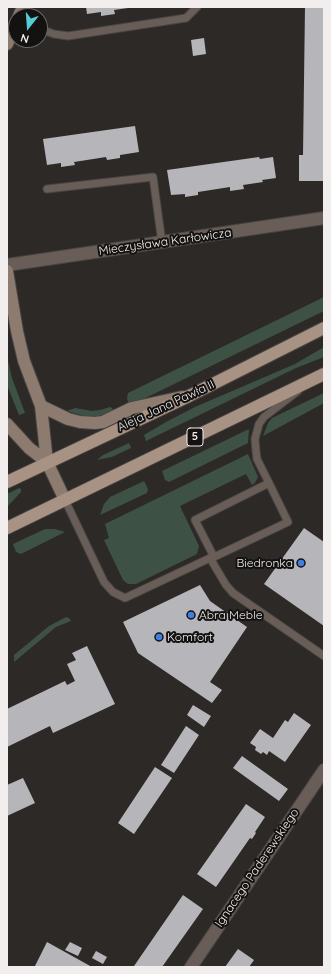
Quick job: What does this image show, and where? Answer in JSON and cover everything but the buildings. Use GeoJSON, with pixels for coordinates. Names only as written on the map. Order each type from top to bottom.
{"type":"FeatureCollection","features":[{"type":"Feature","properties":{"kind":"main road","name":"Aleja Jana Pawła II"},"geometry":{"type":"LineString","coordinates":[[7,482],[189,396],[324,328]]}},
{"type":"Feature","properties":{"kind":"main road","name":"5"},"geometry":{"type":"LineString","coordinates":[[7,528],[319,377]]}},
{"type":"Feature","properties":{"kind":"street","name":"Mieczysława Karłowicza"},"geometry":{"type":"LineString","coordinates":[[7,265],[324,218]]}},
{"type":"Feature","properties":{"kind":"street"},"geometry":{"type":"LineString","coordinates":[[7,271],[17,332],[24,361],[41,406],[47,462],[65,500]]}},
{"type":"Feature","properties":{"kind":"street"},"geometry":{"type":"LineString","coordinates":[[41,406],[68,419],[95,423],[103,422],[132,408],[189,396]]}},
{"type":"Feature","properties":{"kind":"street"},"geometry":{"type":"LineString","coordinates":[[7,424],[29,448],[47,462]]}},
{"type":"Feature","properties":{"kind":"street","name":"Ignacego Paderewskiego"},"geometry":{"type":"LineString","coordinates":[[191,967],[324,770]]}},
{"type":"Feature","properties":{"kind":"lane"},"geometry":{"type":"LineString","coordinates":[[48,32],[68,36],[186,18],[197,7]]}},
{"type":"Feature","properties":{"kind":"lane"},"geometry":{"type":"LineString","coordinates":[[47,189],[153,177],[162,242]]}},
{"type":"Feature","properties":{"kind":"lane"},"geometry":{"type":"LineString","coordinates":[[65,500],[104,582],[113,592],[125,598],[288,522],[257,459],[256,440],[260,424],[264,417],[319,377]]}},
{"type":"Feature","properties":{"kind":"lane"},"geometry":{"type":"LineString","coordinates":[[269,484],[195,520],[226,585],[233,593],[324,656]]}},
{"type":"Feature","properties":{"kind":"green space"},"geometry":{"type":"Polygon","coordinates":[[[324,297],[324,311],[129,406],[127,398],[128,393],[324,297]]]}},
{"type":"Feature","properties":{"kind":"green space"},"geometry":{"type":"Polygon","coordinates":[[[324,347],[324,357],[296,368],[146,441],[144,435],[166,422],[195,407],[295,364],[324,347]]]}},
{"type":"Feature","properties":{"kind":"green space"},"geometry":{"type":"Polygon","coordinates":[[[7,356],[12,378],[25,413],[19,415],[7,385],[7,356]]]}},
{"type":"Feature","properties":{"kind":"green space"},"geometry":{"type":"Polygon","coordinates":[[[324,393],[324,403],[263,436],[268,423],[272,418],[324,393]]]}},
{"type":"Feature","properties":{"kind":"green space"},"geometry":{"type":"Polygon","coordinates":[[[110,407],[114,412],[99,416],[84,416],[67,411],[75,408],[92,411],[110,407]]]}},
{"type":"Feature","properties":{"kind":"green space"},"geometry":{"type":"Polygon","coordinates":[[[249,429],[248,443],[169,482],[165,480],[162,471],[249,429]]]}},
{"type":"Feature","properties":{"kind":"green space"},"geometry":{"type":"Polygon","coordinates":[[[129,443],[131,448],[112,457],[97,460],[103,455],[129,443]]]}},
{"type":"Feature","properties":{"kind":"green space"},"geometry":{"type":"Polygon","coordinates":[[[248,454],[258,477],[255,483],[252,485],[246,474],[180,506],[199,546],[197,554],[136,584],[128,584],[123,580],[104,540],[109,538],[105,524],[248,454]]]}},
{"type":"Feature","properties":{"kind":"green space"},"geometry":{"type":"Polygon","coordinates":[[[144,481],[148,489],[147,493],[100,515],[104,504],[110,497],[144,481]]]}},
{"type":"Feature","properties":{"kind":"green space"},"geometry":{"type":"Polygon","coordinates":[[[19,488],[21,489],[21,492],[7,507],[7,494],[19,488]]]}},
{"type":"Feature","properties":{"kind":"green space"},"geometry":{"type":"Polygon","coordinates":[[[45,529],[55,529],[65,532],[21,554],[16,552],[13,544],[45,529]]]}},
{"type":"Feature","properties":{"kind":"green space"},"geometry":{"type":"Polygon","coordinates":[[[66,617],[71,621],[56,627],[14,662],[14,655],[49,626],[66,617]]]}},
{"type":"Feature","properties":{"kind":"place","name":"Biedronka"},"geometry":{"type":"Point","coordinates":[301,563]}},
{"type":"Feature","properties":{"kind":"place","name":"Abra Meble"},"geometry":{"type":"Point","coordinates":[191,615]}},
{"type":"Feature","properties":{"kind":"place","name":"Komfort"},"geometry":{"type":"Point","coordinates":[159,637]}}]}
